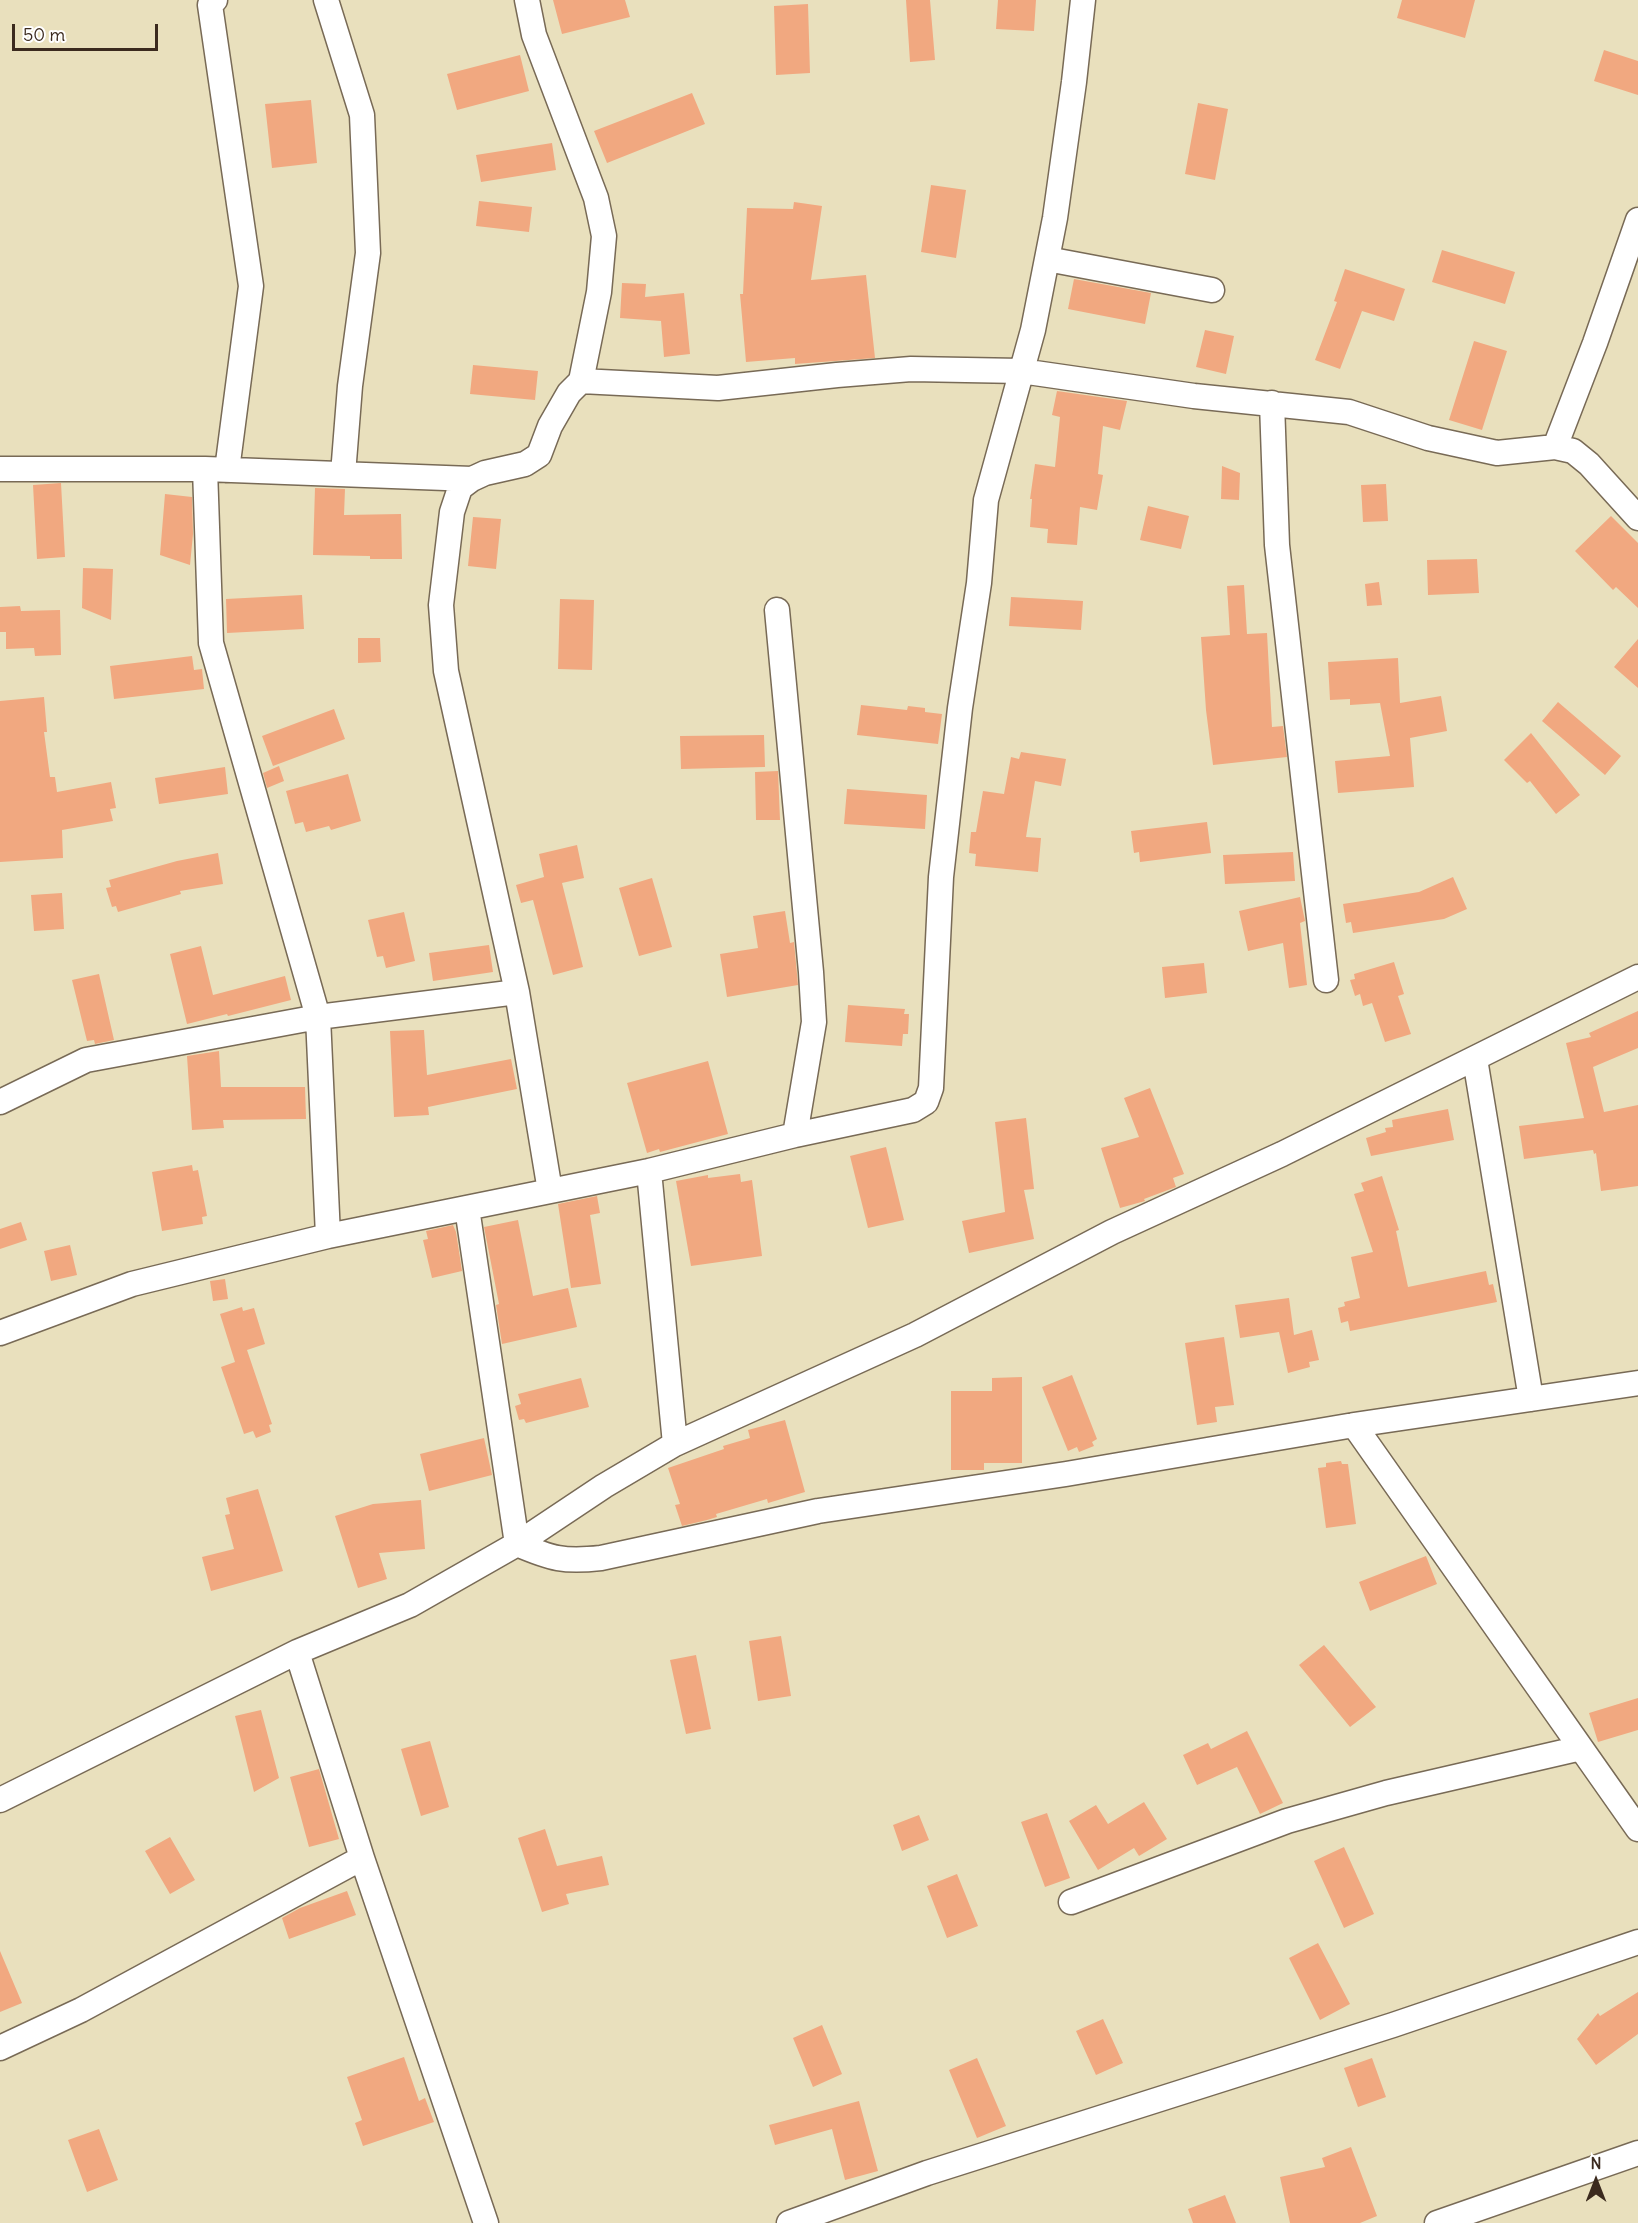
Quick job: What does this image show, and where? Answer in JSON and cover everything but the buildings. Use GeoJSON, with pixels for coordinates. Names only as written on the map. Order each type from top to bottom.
{"type":"FeatureCollection","features":[{"type":"Feature","properties":{"kind":"street"},"geometry":{"type":"LineString","coordinates":[[215,0],[210,5],[251,286],[216,470],[211,643],[318,1017],[328,1236]]}},
{"type":"Feature","properties":{"kind":"street"},"geometry":{"type":"LineString","coordinates":[[326,0],[362,115],[368,253],[350,386],[343,474]]}},
{"type":"Feature","properties":{"kind":"street"},"geometry":{"type":"LineString","coordinates":[[527,0],[534,35],[596,198],[604,236],[599,292],[581,381],[569,393],[550,426],[539,455],[525,465],[485,473],[460,488],[452,512],[448,535],[441,605],[446,671],[517,992],[550,1191]]}},
{"type":"Feature","properties":{"kind":"street"},"geometry":{"type":"LineString","coordinates":[[0,1333],[132,1284],[328,1236],[649,1171],[795,1135],[913,1110],[926,1102],[932,1088],[941,877],[960,708],[979,584],[986,500],[1033,330],[1055,218],[1073,93],[1083,0]]}},
{"type":"Feature","properties":{"kind":"street"},"geometry":{"type":"LineString","coordinates":[[1555,447],[1595,343],[1638,220]]}},
{"type":"Feature","properties":{"kind":"street"},"geometry":{"type":"LineString","coordinates":[[1047,259],[1212,290]]}},
{"type":"Feature","properties":{"kind":"street"},"geometry":{"type":"LineString","coordinates":[[581,381],[718,388],[911,369],[1022,371],[1194,396],[1349,412],[1428,438],[1497,453],[1555,447],[1573,451],[1589,464],[1638,518]]}},
{"type":"Feature","properties":{"kind":"street"},"geometry":{"type":"LineString","coordinates":[[1272,403],[1277,545],[1326,981]]}},
{"type":"Feature","properties":{"kind":"street"},"geometry":{"type":"LineString","coordinates":[[0,469],[216,470],[472,479]]}},
{"type":"Feature","properties":{"kind":"street"},"geometry":{"type":"LineString","coordinates":[[777,610],[814,1022],[795,1135]]}},
{"type":"Feature","properties":{"kind":"street"},"geometry":{"type":"LineString","coordinates":[[0,1800],[297,1652],[410,1605],[517,1544],[604,1486],[675,1444],[915,1335],[1112,1232],[1282,1154],[1638,977]]}},
{"type":"Feature","properties":{"kind":"street"},"geometry":{"type":"LineString","coordinates":[[0,1102],[86,1060],[318,1017],[517,992]]}},
{"type":"Feature","properties":{"kind":"street"},"geometry":{"type":"LineString","coordinates":[[1475,1059],[1531,1399]]}},
{"type":"Feature","properties":{"kind":"street"},"geometry":{"type":"LineString","coordinates":[[649,1171],[675,1444]]}},
{"type":"Feature","properties":{"kind":"street"},"geometry":{"type":"LineString","coordinates":[[467,1208],[517,1544]]}},
{"type":"Feature","properties":{"kind":"street"},"geometry":{"type":"LineString","coordinates":[[517,1544],[549,1558],[577,1561],[602,1558],[818,1511],[1066,1474],[1354,1425],[1638,1383]]}},
{"type":"Feature","properties":{"kind":"street"},"geometry":{"type":"LineString","coordinates":[[1354,1425],[1638,1829]]}},
{"type":"Feature","properties":{"kind":"street"},"geometry":{"type":"LineString","coordinates":[[297,1652],[362,1858],[486,2223]]}},
{"type":"Feature","properties":{"kind":"street"},"geometry":{"type":"LineString","coordinates":[[1071,1902],[1287,1821],[1386,1793],[1581,1748]]}},
{"type":"Feature","properties":{"kind":"street"},"geometry":{"type":"LineString","coordinates":[[0,2048],[81,2010],[362,1858]]}},
{"type":"Feature","properties":{"kind":"street"},"geometry":{"type":"LineString","coordinates":[[789,2223],[927,2173],[1381,2028],[1638,1942]]}},
{"type":"Feature","properties":{"kind":"street"},"geometry":{"type":"LineString","coordinates":[[1437,2223],[1638,2153]]}}]}
